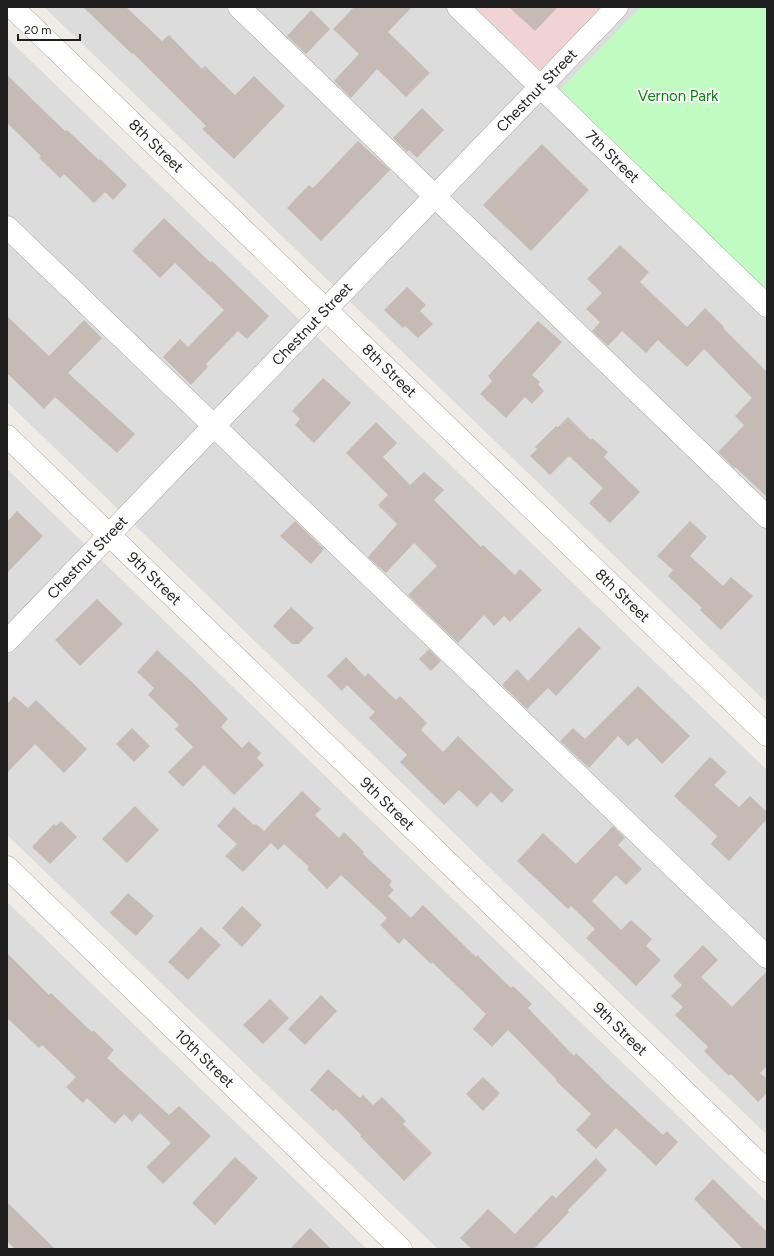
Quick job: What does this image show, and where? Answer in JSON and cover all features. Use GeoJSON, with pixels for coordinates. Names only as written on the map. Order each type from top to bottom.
{"type":"FeatureCollection","features":[{"type":"Feature","properties":{"kind":"street","name":"8th Street"},"geometry":{"type":"LineString","coordinates":[[12,7],[767,735]]}},
{"type":"Feature","properties":{"kind":"street"},"geometry":{"type":"LineString","coordinates":[[239,7],[767,517]]}},
{"type":"Feature","properties":{"kind":"street","name":"7th Street"},"geometry":{"type":"LineString","coordinates":[[458,7],[767,306]]}},
{"type":"Feature","properties":{"kind":"street","name":"Chestnut Street"},"geometry":{"type":"LineString","coordinates":[[7,641],[617,7]]}},
{"type":"Feature","properties":{"kind":"street"},"geometry":{"type":"LineString","coordinates":[[7,227],[767,957]]}},
{"type":"Feature","properties":{"kind":"street","name":"9th Street"},"geometry":{"type":"LineString","coordinates":[[7,436],[767,1171]]}},
{"type":"Feature","properties":{"kind":"street","name":"10th Street"},"geometry":{"type":"LineString","coordinates":[[7,867],[401,1249]]}},
{"type":"Feature","properties":{"kind":"shaded area"},"geometry":{"type":"Polygon","coordinates":[[[44,7],[767,7],[767,703],[44,7]]]}},
{"type":"Feature","properties":{"kind":"shaded area"},"geometry":{"type":"Polygon","coordinates":[[[458,7],[617,7],[540,87],[458,7]]]}},
{"type":"Feature","properties":{"kind":"shaded area"},"geometry":{"type":"Polygon","coordinates":[[[7,38],[767,770],[767,1135],[7,402],[7,38]]]}},
{"type":"Feature","properties":{"kind":"shaded area"},"geometry":{"type":"Polygon","coordinates":[[[7,469],[767,1202],[767,1249],[438,1249],[7,835],[7,469]]]}},
{"type":"Feature","properties":{"kind":"shaded area"},"geometry":{"type":"Polygon","coordinates":[[[7,902],[367,1249],[7,1249],[7,902]]]}},
{"type":"Feature","properties":{"kind":"green space","name":"Vernon Park"},"geometry":{"type":"Polygon","coordinates":[[[641,7],[767,7],[767,306],[552,98],[641,7]]]}},
{"type":"Feature","properties":{"kind":"building"},"geometry":{"type":"Polygon","coordinates":[[[83,7],[126,7],[162,41],[169,35],[202,69],[205,66],[235,95],[254,76],[285,106],[234,159],[202,129],[206,126],[133,53],[132,54],[83,7]]]}},
{"type":"Feature","properties":{"kind":"building"},"geometry":{"type":"Polygon","coordinates":[[[354,7],[412,7],[388,32],[430,73],[406,97],[377,69],[351,98],[334,81],[359,54],[333,29],[354,7]]]}},
{"type":"Feature","properties":{"kind":"building"},"geometry":{"type":"Polygon","coordinates":[[[509,7],[558,7],[535,31],[509,7]]]}},
{"type":"Feature","properties":{"kind":"building"},"geometry":{"type":"Polygon","coordinates":[[[311,10],[330,29],[306,54],[287,36],[311,10]]]}},
{"type":"Feature","properties":{"kind":"building"},"geometry":{"type":"Polygon","coordinates":[[[7,75],[65,131],[67,130],[127,185],[113,200],[105,192],[94,203],[64,174],[60,178],[39,158],[41,156],[7,123],[7,75]]]}},
{"type":"Feature","properties":{"kind":"building"},"geometry":{"type":"Polygon","coordinates":[[[422,108],[444,130],[417,158],[409,150],[407,152],[393,138],[422,108]]]}},
{"type":"Feature","properties":{"kind":"building"},"geometry":{"type":"Polygon","coordinates":[[[358,141],[390,170],[321,241],[287,208],[309,185],[313,188],[358,141]]]}},
{"type":"Feature","properties":{"kind":"building"},"geometry":{"type":"Polygon","coordinates":[[[542,144],[589,190],[531,251],[483,205],[542,144]]]}},
{"type":"Feature","properties":{"kind":"building"},"geometry":{"type":"Polygon","coordinates":[[[164,218],[210,262],[212,261],[269,316],[247,339],[238,331],[206,364],[208,367],[191,385],[163,357],[180,339],[188,347],[224,310],[175,263],[160,278],[132,251],[164,218]]]}},
{"type":"Feature","properties":{"kind":"building"},"geometry":{"type":"Polygon","coordinates":[[[620,245],[649,272],[640,282],[687,327],[705,308],[767,372],[767,497],[718,452],[744,425],[735,416],[752,398],[704,349],[687,367],[658,340],[646,353],[622,331],[608,346],[592,331],[600,322],[586,309],[602,293],[587,279],[620,245]]]}},
{"type":"Feature","properties":{"kind":"building"},"geometry":{"type":"Polygon","coordinates":[[[407,287],[426,305],[420,311],[433,324],[418,338],[405,326],[403,328],[384,310],[407,287]]]}},
{"type":"Feature","properties":{"kind":"building"},"geometry":{"type":"Polygon","coordinates":[[[7,316],[49,356],[84,320],[102,338],[68,373],[135,434],[117,453],[55,397],[44,409],[7,373],[7,316]]]}},
{"type":"Feature","properties":{"kind":"building"},"geometry":{"type":"Polygon","coordinates":[[[538,321],[562,342],[532,375],[540,382],[538,384],[544,391],[532,404],[525,397],[506,418],[480,394],[492,381],[488,376],[538,321]]]}},
{"type":"Feature","properties":{"kind":"building"},"geometry":{"type":"Polygon","coordinates":[[[323,378],[351,403],[314,443],[295,425],[300,419],[292,411],[323,378]]]}},
{"type":"Feature","properties":{"kind":"building"},"geometry":{"type":"Polygon","coordinates":[[[568,417],[591,440],[592,438],[608,452],[604,457],[640,492],[610,523],[589,503],[603,488],[569,456],[550,475],[530,456],[537,449],[535,447],[556,426],[558,427],[568,417]]]}},
{"type":"Feature","properties":{"kind":"building"},"geometry":{"type":"Polygon","coordinates":[[[376,422],[397,443],[383,457],[410,485],[424,472],[444,490],[434,500],[481,547],[483,545],[515,575],[520,569],[542,590],[510,622],[504,616],[494,626],[484,615],[458,643],[408,595],[437,566],[414,543],[386,573],[368,557],[397,524],[378,505],[388,495],[346,453],[376,422]]]}},
{"type":"Feature","properties":{"kind":"building"},"geometry":{"type":"Polygon","coordinates":[[[17,511],[43,536],[7,573],[7,522],[17,511]]]}},
{"type":"Feature","properties":{"kind":"building"},"geometry":{"type":"Polygon","coordinates":[[[295,521],[324,549],[311,564],[280,536],[295,521]]]}},
{"type":"Feature","properties":{"kind":"building"},"geometry":{"type":"Polygon","coordinates":[[[690,521],[707,537],[690,556],[723,586],[731,577],[753,596],[721,630],[700,610],[702,608],[668,576],[673,570],[657,556],[690,521]]]}},
{"type":"Feature","properties":{"kind":"building"},"geometry":{"type":"Polygon","coordinates":[[[97,599],[123,624],[80,666],[55,640],[97,599]]]}},
{"type":"Feature","properties":{"kind":"building"},"geometry":{"type":"Polygon","coordinates":[[[291,607],[314,628],[299,644],[292,644],[273,626],[291,607]]]}},
{"type":"Feature","properties":{"kind":"building"},"geometry":{"type":"Polygon","coordinates":[[[579,627],[601,648],[556,696],[548,688],[527,709],[502,685],[517,669],[528,681],[579,627]]]}},
{"type":"Feature","properties":{"kind":"building"},"geometry":{"type":"Polygon","coordinates":[[[429,649],[441,661],[431,671],[419,659],[429,649]]]}},
{"type":"Feature","properties":{"kind":"building"},"geometry":{"type":"Polygon","coordinates":[[[157,650],[192,682],[228,719],[221,727],[242,748],[249,741],[261,753],[257,758],[264,765],[234,795],[204,765],[183,787],[168,772],[193,747],[175,729],[179,725],[148,695],[154,688],[137,672],[157,650]]]}},
{"type":"Feature","properties":{"kind":"building"},"geometry":{"type":"Polygon","coordinates":[[[346,657],[365,677],[368,673],[396,700],[400,696],[427,723],[421,730],[443,752],[458,736],[514,790],[502,803],[491,792],[477,807],[459,790],[444,805],[400,762],[407,755],[369,718],[375,712],[347,685],[342,691],[327,676],[346,657]]]}},
{"type":"Feature","properties":{"kind":"building"},"geometry":{"type":"Polygon","coordinates":[[[638,686],[690,736],[662,764],[637,738],[628,746],[618,736],[589,768],[560,741],[573,728],[585,739],[638,686]]]}},
{"type":"Feature","properties":{"kind":"building"},"geometry":{"type":"Polygon","coordinates":[[[14,696],[28,708],[36,700],[87,749],[64,773],[35,744],[7,773],[7,704],[14,696]]]}},
{"type":"Feature","properties":{"kind":"building"},"geometry":{"type":"Polygon","coordinates":[[[132,728],[150,746],[134,762],[116,744],[132,728]]]}},
{"type":"Feature","properties":{"kind":"building"},"geometry":{"type":"Polygon","coordinates":[[[710,757],[727,772],[714,785],[739,807],[750,796],[767,812],[767,819],[729,861],[711,844],[717,836],[674,796],[710,757]]]}},
{"type":"Feature","properties":{"kind":"building"},"geometry":{"type":"Polygon","coordinates":[[[302,791],[321,809],[315,815],[339,838],[344,832],[364,852],[363,854],[392,881],[389,885],[394,890],[388,896],[411,918],[423,905],[476,957],[477,955],[511,988],[513,986],[532,1004],[528,1008],[574,1056],[576,1053],[663,1135],[667,1131],[678,1142],[656,1166],[616,1128],[596,1149],[576,1130],[591,1114],[556,1081],[557,1080],[508,1030],[492,1047],[473,1029],[486,1014],[432,962],[431,964],[404,938],[399,944],[380,925],[387,918],[341,875],[327,889],[307,869],[309,867],[284,844],[278,850],[271,843],[243,872],[225,856],[237,844],[217,826],[234,807],[254,825],[256,824],[264,831],[302,791]]]}},
{"type":"Feature","properties":{"kind":"building"},"geometry":{"type":"Polygon","coordinates":[[[135,806],[159,830],[127,863],[102,839],[135,806]]]}},
{"type":"Feature","properties":{"kind":"building"},"geometry":{"type":"Polygon","coordinates":[[[61,821],[77,837],[50,864],[32,847],[54,824],[56,826],[61,821]]]}},
{"type":"Feature","properties":{"kind":"building"},"geometry":{"type":"Polygon","coordinates":[[[613,826],[625,838],[618,845],[642,869],[626,885],[616,875],[592,901],[621,930],[631,920],[652,939],[646,946],[661,960],[636,986],[586,938],[595,929],[571,906],[568,909],[517,861],[543,833],[576,864],[613,826]]]}},
{"type":"Feature","properties":{"kind":"building"},"geometry":{"type":"Polygon","coordinates":[[[128,893],[154,916],[136,936],[110,913],[128,893]]]}},
{"type":"Feature","properties":{"kind":"building"},"geometry":{"type":"Polygon","coordinates":[[[242,906],[262,925],[242,947],[222,928],[242,906]]]}},
{"type":"Feature","properties":{"kind":"building"},"geometry":{"type":"Polygon","coordinates":[[[201,927],[221,945],[188,980],[168,962],[201,927]]]}},
{"type":"Feature","properties":{"kind":"building"},"geometry":{"type":"Polygon","coordinates":[[[703,945],[718,960],[701,977],[732,1007],[767,971],[767,1066],[760,1073],[767,1079],[767,1093],[758,1102],[731,1074],[729,1076],[704,1051],[708,1047],[675,1015],[683,1007],[671,996],[682,985],[673,976],[703,945]]]}},
{"type":"Feature","properties":{"kind":"building"},"geometry":{"type":"Polygon","coordinates":[[[7,953],[49,995],[51,993],[92,1032],[93,1030],[114,1050],[107,1058],[169,1115],[179,1106],[211,1136],[163,1184],[146,1167],[171,1143],[140,1113],[132,1122],[124,1114],[115,1124],[87,1098],[83,1103],[66,1087],[76,1077],[42,1045],[39,1048],[7,1018],[7,953]]]}},
{"type":"Feature","properties":{"kind":"building"},"geometry":{"type":"Polygon","coordinates":[[[321,995],[337,1011],[305,1045],[288,1029],[321,995]]]}},
{"type":"Feature","properties":{"kind":"building"},"geometry":{"type":"Polygon","coordinates":[[[270,999],[289,1018],[263,1044],[243,1025],[270,999]]]}},
{"type":"Feature","properties":{"kind":"building"},"geometry":{"type":"Polygon","coordinates":[[[328,1069],[360,1098],[363,1095],[373,1105],[382,1097],[406,1121],[403,1124],[432,1153],[404,1181],[336,1109],[333,1111],[310,1090],[328,1069]]]}},
{"type":"Feature","properties":{"kind":"building"},"geometry":{"type":"Polygon","coordinates":[[[483,1077],[500,1093],[483,1111],[466,1094],[483,1077]]]}},
{"type":"Feature","properties":{"kind":"building"},"geometry":{"type":"Polygon","coordinates":[[[235,1157],[258,1178],[215,1225],[192,1203],[235,1157]]]}},
{"type":"Feature","properties":{"kind":"building"},"geometry":{"type":"Polygon","coordinates":[[[596,1158],[607,1170],[568,1210],[569,1212],[534,1249],[472,1249],[460,1238],[488,1209],[515,1234],[552,1195],[556,1198],[596,1158]]]}},
{"type":"Feature","properties":{"kind":"building"},"geometry":{"type":"Polygon","coordinates":[[[713,1179],[767,1232],[767,1249],[743,1249],[694,1199],[713,1179]]]}},
{"type":"Feature","properties":{"kind":"building"},"geometry":{"type":"Polygon","coordinates":[[[7,1202],[55,1249],[15,1249],[7,1241],[7,1202]]]}},
{"type":"Feature","properties":{"kind":"building"},"geometry":{"type":"Polygon","coordinates":[[[310,1228],[331,1249],[290,1249],[310,1228]]]}}]}
